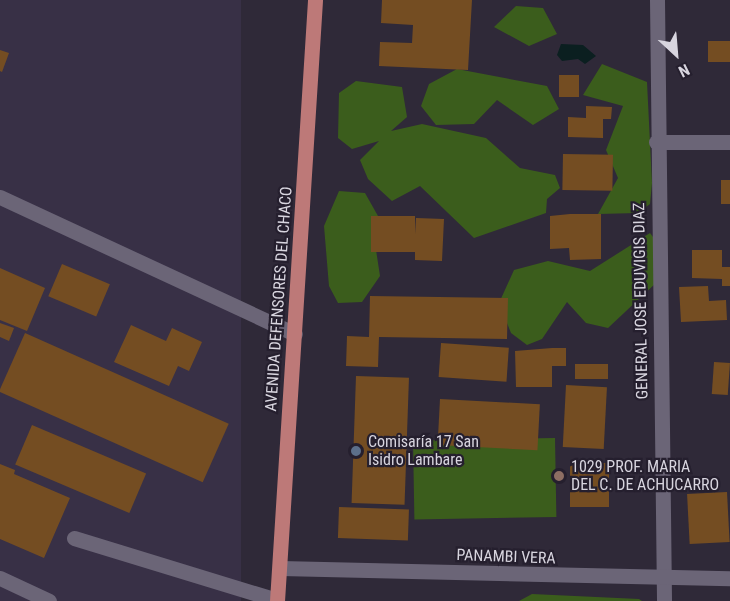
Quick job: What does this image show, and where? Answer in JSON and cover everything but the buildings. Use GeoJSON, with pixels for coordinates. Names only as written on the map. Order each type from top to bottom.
{"type":"FeatureCollection","features":[{"type":"Feature","properties":{"kind":"main road","name":"AVENIDA DEFENSORES DEL CHACO"},"geometry":{"type":"LineString","coordinates":[[277,600],[315,0]]}},
{"type":"Feature","properties":{"kind":"street","name":"GENERAL JOSE EDUVIGIS DIAZ"},"geometry":{"type":"LineString","coordinates":[[657,0],[656,142],[664,601]]}},
{"type":"Feature","properties":{"kind":"street"},"geometry":{"type":"LineString","coordinates":[[656,142],[730,142]]}},
{"type":"Feature","properties":{"kind":"street"},"geometry":{"type":"LineString","coordinates":[[0,197],[295,334]]}},
{"type":"Feature","properties":{"kind":"street"},"geometry":{"type":"LineString","coordinates":[[74,538],[277,600]]}},
{"type":"Feature","properties":{"kind":"street","name":"PANAMBI VERA"},"geometry":{"type":"LineString","coordinates":[[280,568],[664,579],[730,578]]}},
{"type":"Feature","properties":{"kind":"street"},"geometry":{"type":"LineString","coordinates":[[0,578],[49,601]]}},
{"type":"Feature","properties":{"kind":"shaded area"},"geometry":{"type":"Polygon","coordinates":[[[0,0],[241,0],[241,601],[0,601],[0,0]]]}},
{"type":"Feature","properties":{"kind":"shaded area"},"geometry":{"type":"Polygon","coordinates":[[[561,44],[583,45],[596,56],[585,64],[578,59],[562,61],[557,55],[561,44]]]}},
{"type":"Feature","properties":{"kind":"green space"},"geometry":{"type":"Polygon","coordinates":[[[516,6],[543,8],[557,34],[529,46],[494,27],[516,6]]]}},
{"type":"Feature","properties":{"kind":"green space"},"geometry":{"type":"Polygon","coordinates":[[[602,64],[647,82],[652,183],[650,204],[638,213],[598,214],[618,178],[606,150],[623,106],[583,95],[602,64]]]}},
{"type":"Feature","properties":{"kind":"green space"},"geometry":{"type":"Polygon","coordinates":[[[457,69],[547,86],[559,109],[533,125],[497,100],[474,124],[436,125],[421,106],[429,84],[457,69]]]}},
{"type":"Feature","properties":{"kind":"green space"},"geometry":{"type":"Polygon","coordinates":[[[356,81],[402,87],[407,117],[391,131],[422,124],[486,138],[520,168],[555,175],[560,188],[547,199],[546,213],[474,238],[420,186],[392,201],[368,179],[360,160],[379,141],[352,149],[338,138],[339,93],[356,81]]]}},
{"type":"Feature","properties":{"kind":"green space"},"geometry":{"type":"Polygon","coordinates":[[[339,191],[365,193],[378,216],[371,217],[380,276],[362,302],[338,303],[329,286],[324,226],[339,191]]]}},
{"type":"Feature","properties":{"kind":"green space"},"geometry":{"type":"Polygon","coordinates":[[[650,233],[656,241],[657,282],[608,328],[586,323],[567,302],[542,339],[527,345],[511,333],[499,303],[514,270],[548,261],[590,271],[650,233]]]}},
{"type":"Feature","properties":{"kind":"green space"},"geometry":{"type":"Polygon","coordinates":[[[555,438],[556,517],[414,519],[413,440],[555,438]]]}},
{"type":"Feature","properties":{"kind":"green space"},"geometry":{"type":"Polygon","coordinates":[[[532,594],[639,599],[642,601],[519,601],[532,594]]]}},
{"type":"Feature","properties":{"kind":"place","name":"Comisaría 17 San Isidro Lambare"},"geometry":{"type":"Point","coordinates":[356,451]}},
{"type":"Feature","properties":{"kind":"place","name":"1029 PROF. MARIA DEL C. DE ACHUCARRO"},"geometry":{"type":"Point","coordinates":[559,476]}}]}
